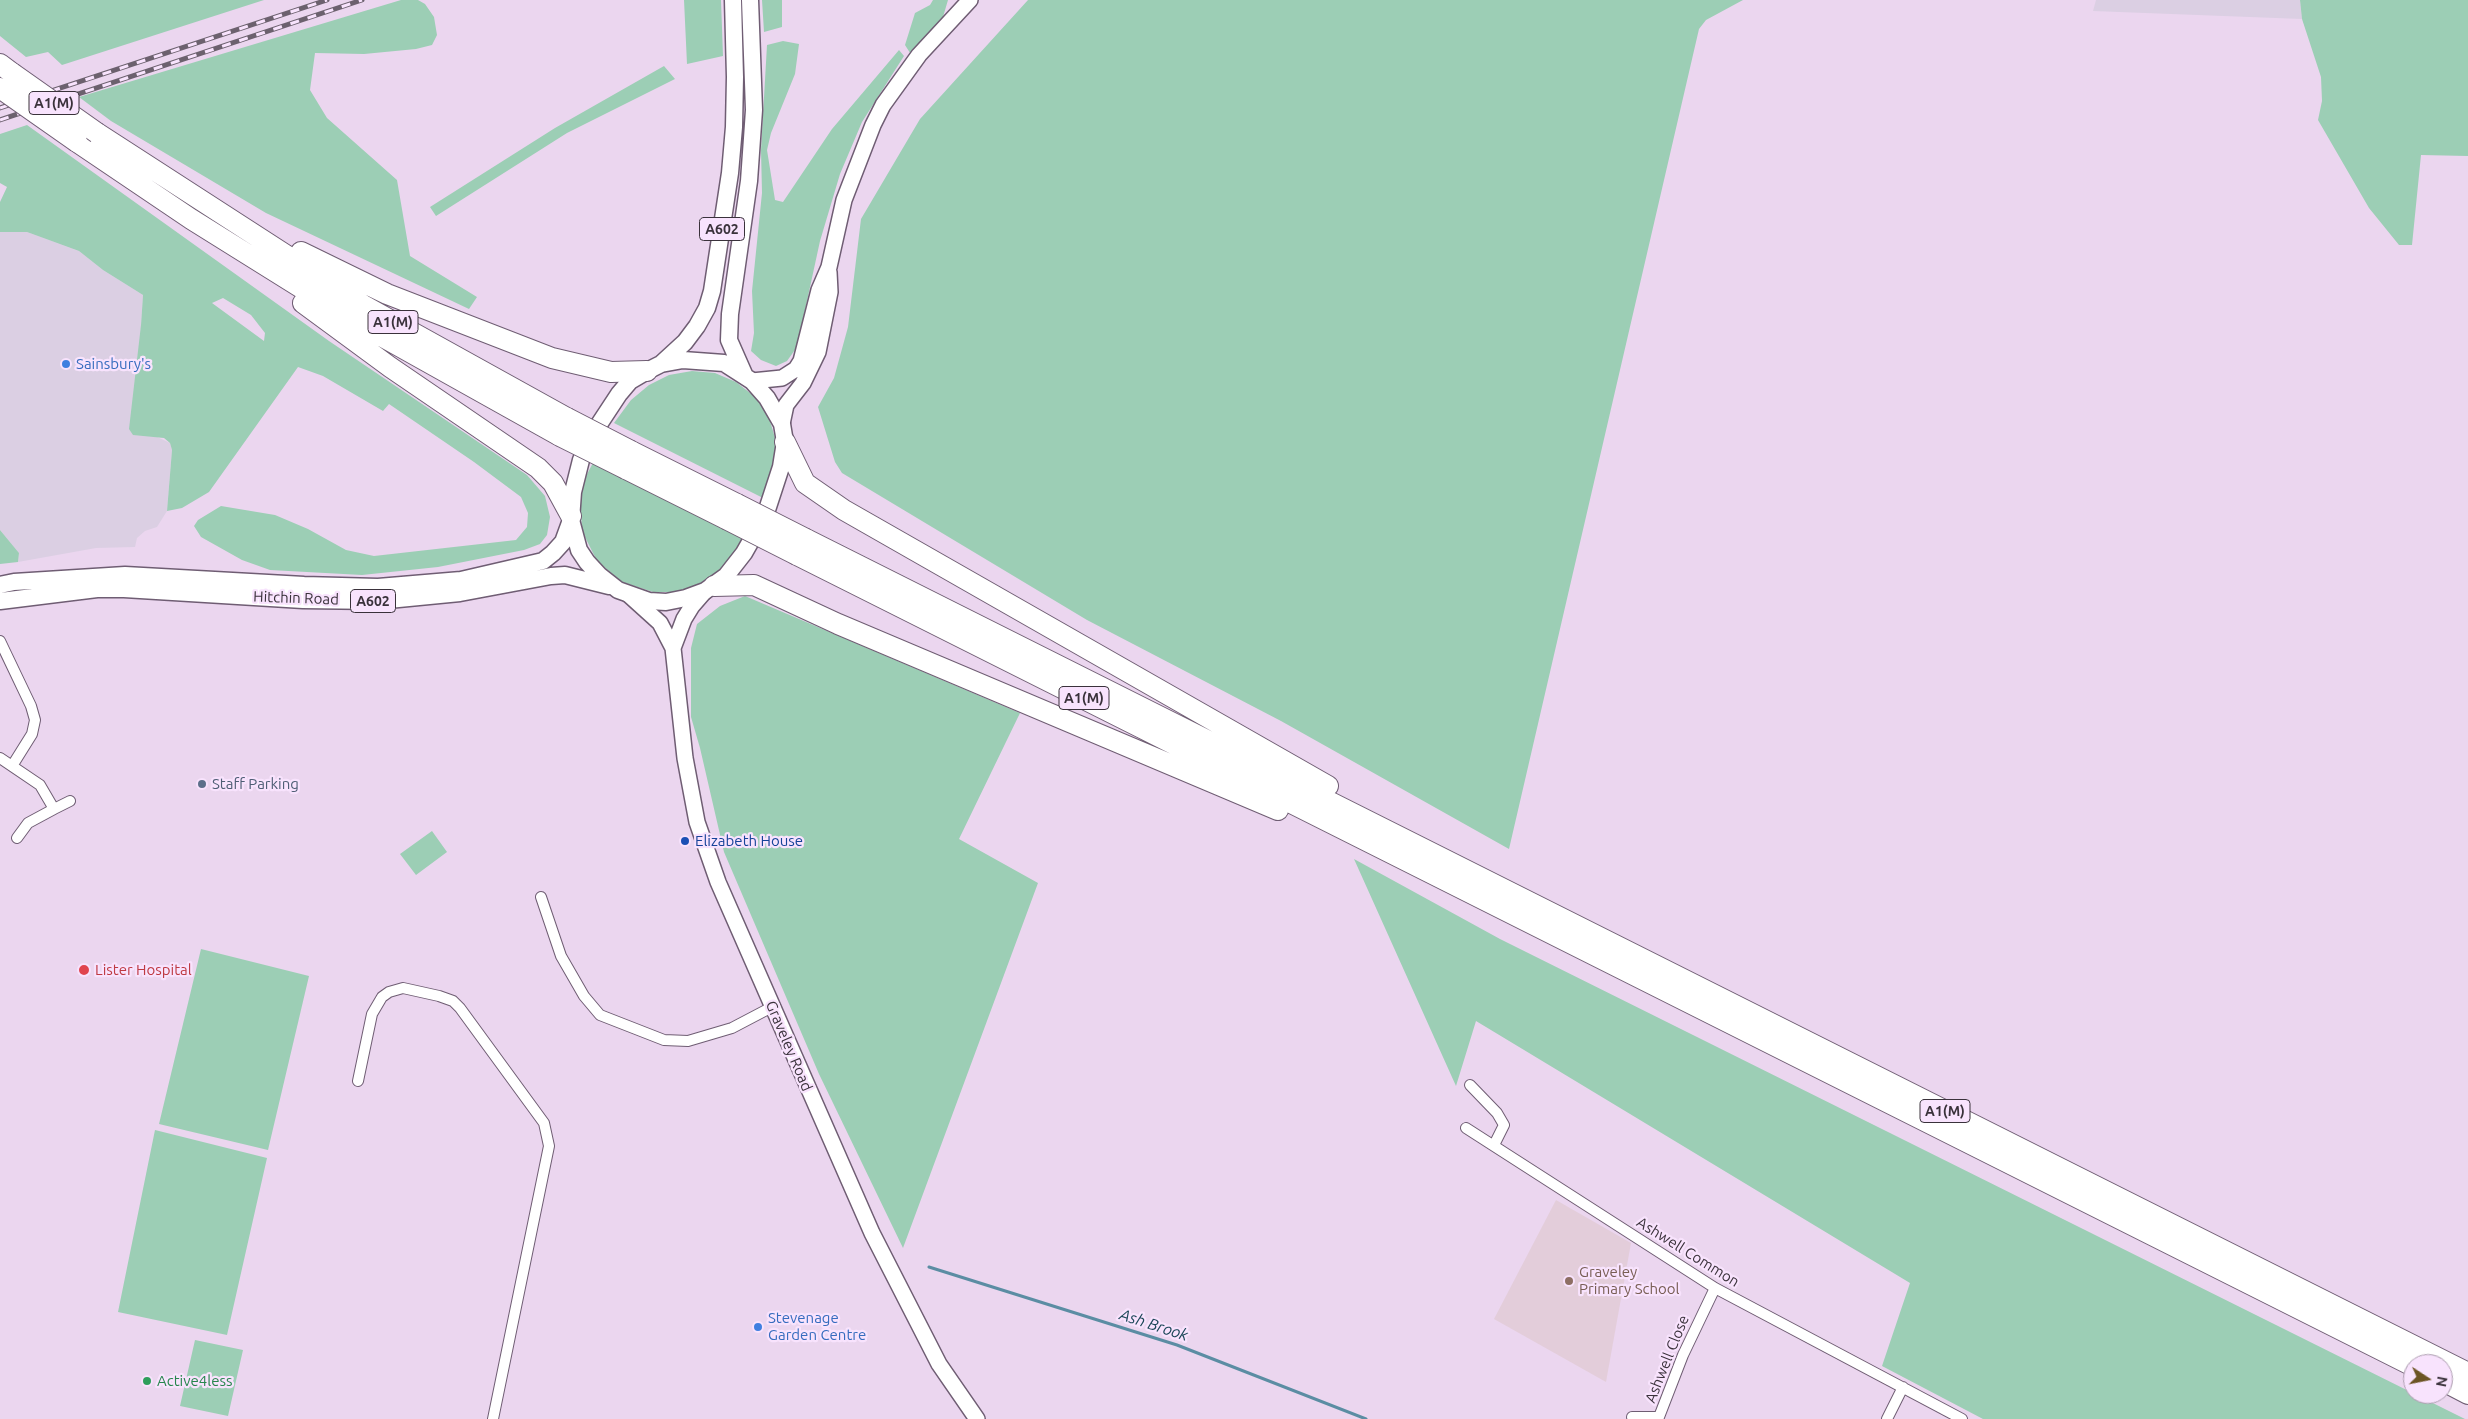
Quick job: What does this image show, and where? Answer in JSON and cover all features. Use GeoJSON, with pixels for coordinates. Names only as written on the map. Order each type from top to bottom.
{"type":"FeatureCollection","features":[{"type":"Feature","properties":{"kind":"highway","name":"A1(M)"},"geometry":{"type":"LineString","coordinates":[[4,75],[363,305],[564,427]]}},
{"type":"Feature","properties":{"kind":"highway","name":"A1(M)"},"geometry":{"type":"LineString","coordinates":[[4,75],[77,142],[240,250],[356,322],[802,547],[1370,843],[2403,1361]]}},
{"type":"Feature","properties":{"kind":"highway"},"geometry":{"type":"LineString","coordinates":[[224,216],[387,294],[552,358],[610,372],[654,367]]}},
{"type":"Feature","properties":{"kind":"highway"},"geometry":{"type":"LineString","coordinates":[[240,250],[298,299],[390,367],[538,468],[553,483],[571,518]]}},
{"type":"Feature","properties":{"kind":"highway"},"geometry":{"type":"LineString","coordinates":[[783,433],[805,483],[884,534],[1260,746],[1366,809],[1423,847]]}},
{"type":"Feature","properties":{"kind":"highway","name":"A1(M)"},"geometry":{"type":"LineString","coordinates":[[802,547],[1423,847],[2468,1374]]}},
{"type":"Feature","properties":{"kind":"highway","name":"A1(M)"},"geometry":{"type":"LineString","coordinates":[[709,588],[754,586],[838,624],[1230,791],[1370,843]]}},
{"type":"Feature","properties":{"kind":"highway"},"geometry":{"type":"LineString","coordinates":[[2453,1386],[2468,1394]]}},
{"type":"Feature","properties":{"kind":"main road","name":"A602"},"geometry":{"type":"LineString","coordinates":[[654,367],[685,342],[707,308],[712,291],[730,173],[735,77],[732,0]]}},
{"type":"Feature","properties":{"kind":"main road","name":"A602"},"geometry":{"type":"LineString","coordinates":[[748,377],[730,347],[730,323],[749,180],[754,110],[750,0]]}},
{"type":"Feature","properties":{"kind":"main road"},"geometry":{"type":"LineString","coordinates":[[748,377],[776,380],[796,369],[805,351],[819,290],[829,267],[844,200],[854,169],[876,118],[919,55],[970,0]]}},
{"type":"Feature","properties":{"kind":"main road"},"geometry":{"type":"LineString","coordinates":[[709,588],[738,562],[765,516],[776,486],[786,405],[803,382],[818,352],[830,292],[829,267]]}},
{"type":"Feature","properties":{"kind":"main road"},"geometry":{"type":"LineString","coordinates":[[623,592],[599,575],[587,562],[579,550],[571,518],[576,475],[590,438],[619,394],[630,381],[654,367],[683,360],[724,363],[748,377],[767,398],[783,433]]}},
{"type":"Feature","properties":{"kind":"main road","name":"Hitchin Road"},"geometry":{"type":"LineString","coordinates":[[0,585],[14,582],[125,575],[368,587],[461,580],[543,561],[554,553],[562,542],[571,518]]}},
{"type":"Feature","properties":{"kind":"main road","name":"Hitchin Road"},"geometry":{"type":"LineString","coordinates":[[0,601],[96,589],[124,589],[303,600],[378,601],[460,593],[550,576],[565,575],[650,601],[666,602],[686,598],[709,588]]}},
{"type":"Feature","properties":{"kind":"main road","name":"Graveley Road"},"geometry":{"type":"LineString","coordinates":[[672,648],[684,619],[692,606],[709,588]]}},
{"type":"Feature","properties":{"kind":"main road","name":"Graveley Road"},"geometry":{"type":"LineString","coordinates":[[623,592],[660,623],[672,648],[685,758],[698,822],[718,882],[872,1233],[916,1323],[939,1364],[977,1419]]}},
{"type":"Feature","properties":{"kind":"street"},"geometry":{"type":"LineString","coordinates":[[0,641],[31,706],[35,720],[32,734],[12,766]]}},
{"type":"Feature","properties":{"kind":"street"},"geometry":{"type":"LineString","coordinates":[[0,758],[45,790],[54,809]]}},
{"type":"Feature","properties":{"kind":"street"},"geometry":{"type":"LineString","coordinates":[[17,838],[28,822],[70,801]]}},
{"type":"Feature","properties":{"kind":"street"},"geometry":{"type":"LineString","coordinates":[[541,897],[561,956],[584,996],[600,1015],[664,1040],[688,1041],[732,1028],[772,1007]]}},
{"type":"Feature","properties":{"kind":"street"},"geometry":{"type":"LineString","coordinates":[[358,1081],[372,1014],[382,997],[389,992],[403,988],[440,996],[453,1002],[460,1008],[544,1123],[549,1146],[492,1419]]}},
{"type":"Feature","properties":{"kind":"street"},"geometry":{"type":"LineString","coordinates":[[1470,1085],[1497,1113],[1504,1125],[1494,1145]]}},
{"type":"Feature","properties":{"kind":"street","name":"Ashwell Common"},"geometry":{"type":"LineString","coordinates":[[1466,1128],[1715,1288],[1962,1419]]}},
{"type":"Feature","properties":{"kind":"street","name":"Ashwell Close"},"geometry":{"type":"LineString","coordinates":[[1632,1417],[1659,1417],[1683,1355],[1715,1288]]}},
{"type":"Feature","properties":{"kind":"street"},"geometry":{"type":"LineString","coordinates":[[1887,1419],[1903,1387]]}},
{"type":"Feature","properties":{"kind":"shaded area"},"geometry":{"type":"Polygon","coordinates":[[[2096,0],[2300,0],[2302,19],[2093,11],[2096,0]]]}},
{"type":"Feature","properties":{"kind":"shaded area"},"geometry":{"type":"Polygon","coordinates":[[[0,232],[27,232],[79,251],[103,270],[143,295],[141,325],[155,436],[170,443],[172,450],[167,511],[157,527],[145,531],[137,538],[135,547],[96,548],[18,562],[19,553],[0,530],[0,232]]]}},
{"type":"Feature","properties":{"kind":"shaded area","name":"Graveley Primary School"},"geometry":{"type":"Polygon","coordinates":[[[1556,1200],[1631,1243],[1606,1382],[1494,1319],[1556,1200]]]}},
{"type":"Feature","properties":{"kind":"green space"},"geometry":{"type":"Polygon","coordinates":[[[0,0],[264,0],[62,65],[48,52],[26,57],[0,36],[0,0]]]}},
{"type":"Feature","properties":{"kind":"green space"},"geometry":{"type":"Polygon","coordinates":[[[401,0],[418,0],[425,4],[434,17],[437,35],[432,45],[416,49],[364,54],[315,53],[310,90],[327,118],[397,180],[410,256],[477,297],[469,309],[266,213],[111,121],[79,97],[401,0]]]}},
{"type":"Feature","properties":{"kind":"green space"},"geometry":{"type":"Polygon","coordinates":[[[684,0],[721,0],[723,56],[687,64],[684,0]]]}},
{"type":"Feature","properties":{"kind":"green space"},"geometry":{"type":"Polygon","coordinates":[[[762,0],[782,0],[782,27],[764,32],[762,0]]]}},
{"type":"Feature","properties":{"kind":"green space"},"geometry":{"type":"Polygon","coordinates":[[[933,0],[948,0],[943,17],[912,56],[905,45],[915,13],[930,5],[933,0]]]}},
{"type":"Feature","properties":{"kind":"green space"},"geometry":{"type":"Polygon","coordinates":[[[1028,0],[1743,0],[1706,20],[1699,29],[1509,849],[1281,721],[1087,620],[842,473],[835,462],[818,407],[834,378],[848,327],[861,219],[920,119],[1028,0]]]}},
{"type":"Feature","properties":{"kind":"green space"},"geometry":{"type":"Polygon","coordinates":[[[2300,0],[2468,0],[2468,156],[2421,155],[2412,245],[2399,245],[2369,208],[2318,120],[2322,101],[2321,77],[2302,19],[2300,0]]]}},
{"type":"Feature","properties":{"kind":"green space"},"geometry":{"type":"Polygon","coordinates":[[[783,41],[799,44],[795,74],[771,133],[767,150],[775,200],[783,202],[832,129],[899,50],[904,56],[862,122],[840,174],[820,241],[797,347],[787,361],[776,366],[761,360],[751,351],[754,333],[752,291],[762,193],[761,150],[767,45],[783,41]]]}},
{"type":"Feature","properties":{"kind":"green space"},"geometry":{"type":"Polygon","coordinates":[[[664,66],[675,79],[567,133],[436,216],[430,207],[555,128],[664,66]]]}},
{"type":"Feature","properties":{"kind":"green space"},"geometry":{"type":"Polygon","coordinates":[[[27,125],[329,341],[527,475],[545,496],[550,517],[547,535],[540,544],[524,550],[438,567],[362,575],[270,570],[242,560],[201,537],[194,526],[198,520],[221,506],[275,515],[308,529],[346,550],[374,556],[516,540],[527,527],[528,513],[521,497],[474,462],[389,404],[383,411],[323,376],[298,367],[209,492],[182,508],[167,511],[172,450],[170,443],[164,438],[133,435],[129,429],[143,295],[103,270],[79,251],[27,232],[0,232],[0,202],[7,187],[0,183],[0,134],[27,125]],[[223,298],[212,303],[264,341],[265,333],[251,315],[223,298]]]}},
{"type":"Feature","properties":{"kind":"green space"},"geometry":{"type":"Polygon","coordinates":[[[692,371],[715,373],[736,382],[754,396],[768,414],[778,448],[765,499],[614,423],[631,400],[649,385],[669,375],[692,371]]]}},
{"type":"Feature","properties":{"kind":"green space"},"geometry":{"type":"Polygon","coordinates":[[[594,461],[746,538],[723,568],[696,586],[675,592],[653,592],[622,582],[597,561],[582,531],[580,498],[586,476],[594,461]]]}},
{"type":"Feature","properties":{"kind":"green space"},"geometry":{"type":"Polygon","coordinates":[[[0,530],[19,553],[18,562],[0,564],[0,530]]]}},
{"type":"Feature","properties":{"kind":"green space"},"geometry":{"type":"Polygon","coordinates":[[[745,596],[1020,713],[959,839],[1038,883],[903,1248],[819,1074],[724,852],[691,717],[691,648],[697,624],[720,606],[745,596]]]}},
{"type":"Feature","properties":{"kind":"green space"},"geometry":{"type":"Polygon","coordinates":[[[432,831],[447,852],[416,875],[400,854],[432,831]]]}},
{"type":"Feature","properties":{"kind":"green space"},"geometry":{"type":"Polygon","coordinates":[[[1354,859],[1500,939],[2403,1388],[2403,1404],[2435,1404],[2465,1419],[1983,1419],[1882,1366],[1910,1283],[1476,1021],[1456,1086],[1354,859]]]}},
{"type":"Feature","properties":{"kind":"green space"},"geometry":{"type":"Polygon","coordinates":[[[201,949],[309,976],[268,1150],[159,1124],[201,949]]]}},
{"type":"Feature","properties":{"kind":"green space"},"geometry":{"type":"Polygon","coordinates":[[[155,1130],[267,1158],[227,1335],[118,1312],[155,1130]]]}},
{"type":"Feature","properties":{"kind":"green space"},"geometry":{"type":"Polygon","coordinates":[[[195,1340],[243,1350],[228,1416],[180,1406],[195,1340]]]}},
{"type":"Feature","properties":{"kind":"waterway","name":"Ash Brook"},"geometry":{"type":"LineString","coordinates":[[929,1267],[1177,1345],[1366,1419]]}},
{"type":"Feature","properties":{"kind":"railway"},"geometry":{"type":"LineString","coordinates":[[0,108],[327,0]]}},
{"type":"Feature","properties":{"kind":"railway"},"geometry":{"type":"LineString","coordinates":[[0,120],[362,0]]}},
{"type":"Feature","properties":{"kind":"place","name":"Sainsbury's"},"geometry":{"type":"Point","coordinates":[66,364]}},
{"type":"Feature","properties":{"kind":"place","name":"Staff Parking"},"geometry":{"type":"Point","coordinates":[202,784]}},
{"type":"Feature","properties":{"kind":"place","name":"Elizabeth House"},"geometry":{"type":"Point","coordinates":[685,841]}},
{"type":"Feature","properties":{"kind":"place","name":"Lister Hospital"},"geometry":{"type":"Point","coordinates":[84,970]}},
{"type":"Feature","properties":{"kind":"place","name":"Graveley Primary School"},"geometry":{"type":"Point","coordinates":[1569,1281]}},
{"type":"Feature","properties":{"kind":"place","name":"Stevenage Garden Centre"},"geometry":{"type":"Point","coordinates":[758,1327]}},
{"type":"Feature","properties":{"kind":"place","name":"Active4less"},"geometry":{"type":"Point","coordinates":[147,1381]}}]}
